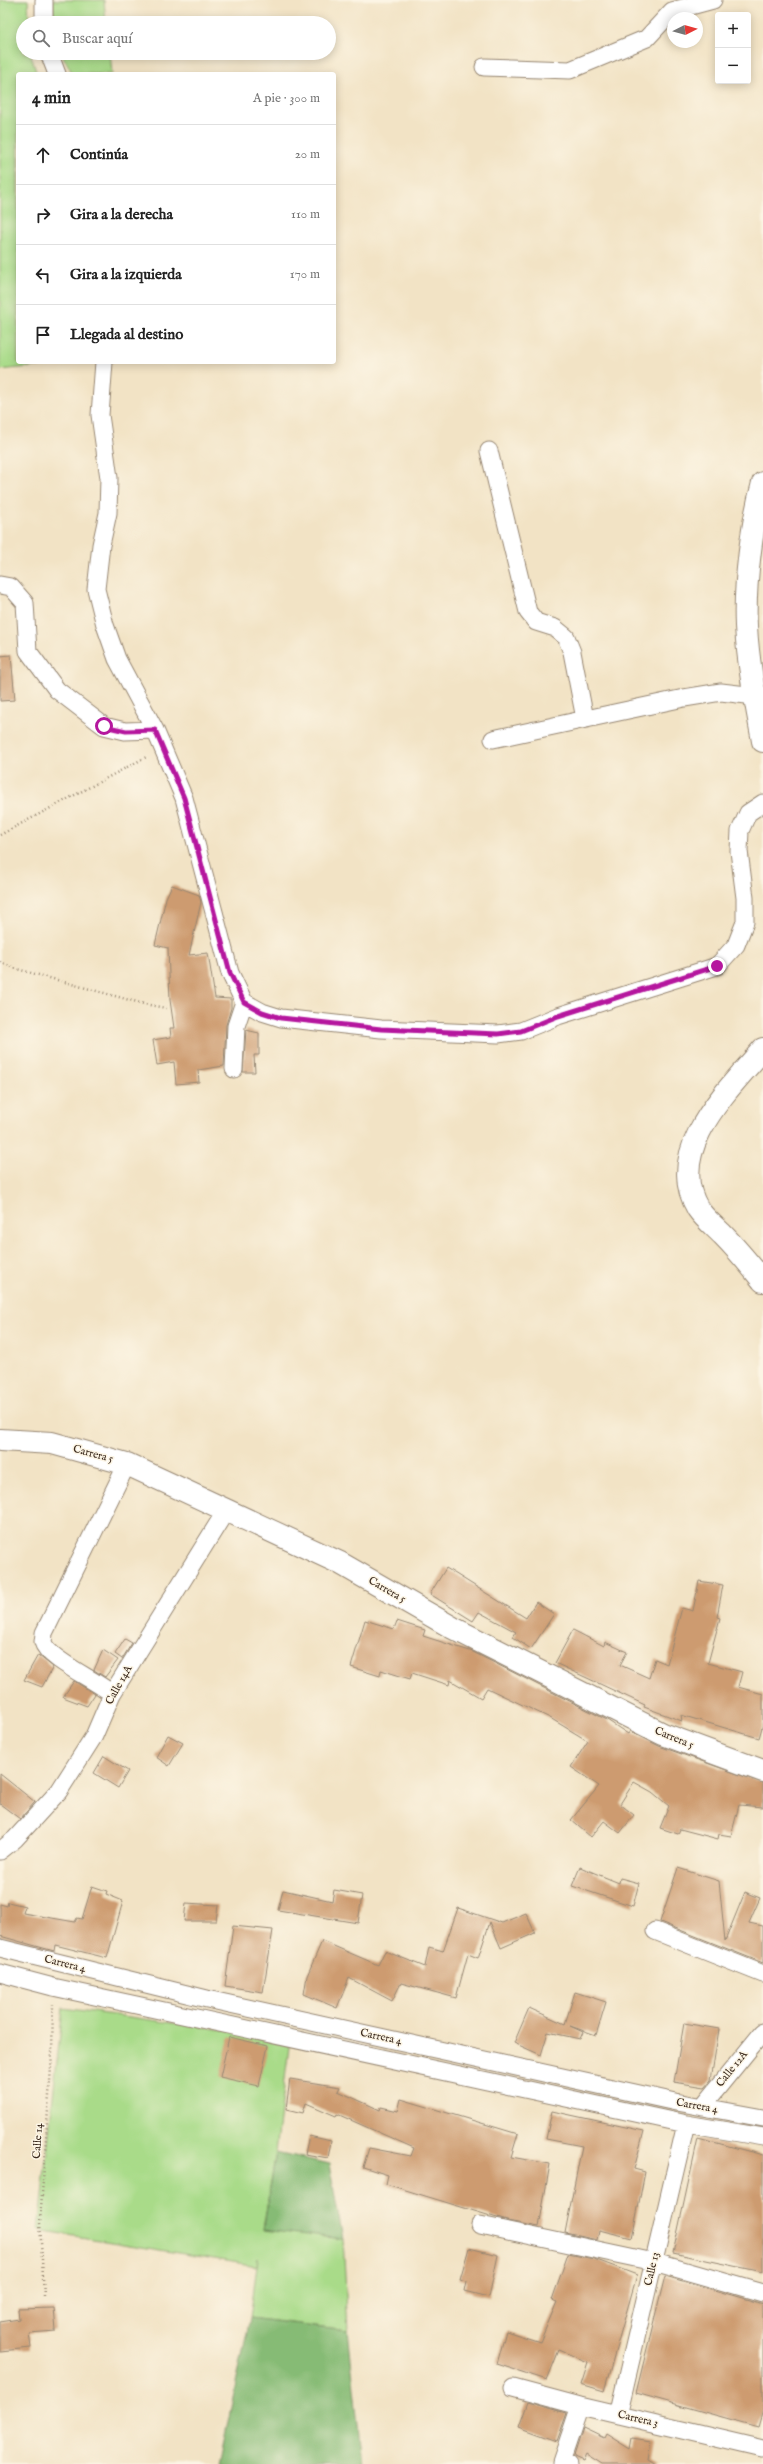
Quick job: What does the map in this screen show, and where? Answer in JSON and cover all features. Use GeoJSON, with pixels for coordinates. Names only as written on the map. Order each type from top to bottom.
{"type":"FeatureCollection","features":[{"type":"Feature","properties":{"kind":"main road"},"geometry":{"type":"LineString","coordinates":[[763,483],[756,508],[749,562],[746,625],[759,696],[763,741]]}},
{"type":"Feature","properties":{"kind":"main road"},"geometry":{"type":"LineString","coordinates":[[763,1049],[709,1113],[691,1152],[688,1169],[692,1196],[699,1210],[742,1255],[763,1281]]}},
{"type":"Feature","properties":{"kind":"main road","name":"Carrera 5"},"geometry":{"type":"LineString","coordinates":[[0,1440],[52,1443],[127,1464],[227,1509],[340,1563],[453,1628],[561,1685],[663,1734],[761,1766]]}},
{"type":"Feature","properties":{"kind":"street"},"geometry":{"type":"LineString","coordinates":[[44,0],[44,16]]}},
{"type":"Feature","properties":{"kind":"street"},"geometry":{"type":"LineString","coordinates":[[484,67],[570,70],[647,38],[672,11],[713,0]]}},
{"type":"Feature","properties":{"kind":"street"},"geometry":{"type":"LineString","coordinates":[[52,60],[56,72]]}},
{"type":"Feature","properties":{"kind":"street"},"geometry":{"type":"LineString","coordinates":[[104,364],[100,415],[109,478],[108,513],[101,544],[96,589],[105,626],[117,659],[155,730],[184,798],[230,973],[244,1002],[262,1012],[281,1018],[381,1029],[498,1034],[521,1031],[558,1016],[717,966],[736,945],[745,922],[745,898],[739,851],[740,831],[748,813],[763,804]]}},
{"type":"Feature","properties":{"kind":"street"},"geometry":{"type":"LineString","coordinates":[[489,451],[528,612],[536,622],[555,628],[566,637],[572,652],[585,719]]}},
{"type":"Feature","properties":{"kind":"street"},"geometry":{"type":"LineString","coordinates":[[0,585],[10,587],[25,603],[28,651],[57,690],[104,726],[126,731],[155,730]]}},
{"type":"Feature","properties":{"kind":"street"},"geometry":{"type":"LineString","coordinates":[[493,739],[721,692],[759,696]]}},
{"type":"Feature","properties":{"kind":"street"},"geometry":{"type":"LineString","coordinates":[[234,1069],[236,1026],[244,1002]]}},
{"type":"Feature","properties":{"kind":"street"},"geometry":{"type":"LineString","coordinates":[[112,1694],[103,1686],[53,1655],[44,1643],[44,1633],[127,1464]]}},
{"type":"Feature","properties":{"kind":"street","name":"Calle 14A"},"geometry":{"type":"LineString","coordinates":[[0,1851],[15,1839],[59,1791],[94,1736],[112,1694],[227,1509]]}},
{"type":"Feature","properties":{"kind":"street"},"geometry":{"type":"LineString","coordinates":[[654,1931],[763,1974]]}},
{"type":"Feature","properties":{"kind":"street","name":"Carrera 4"},"geometry":{"type":"LineString","coordinates":[[0,1948],[207,1999],[702,2107],[763,2118]]}},
{"type":"Feature","properties":{"kind":"street","name":"Carrera 4"},"geometry":{"type":"LineString","coordinates":[[0,1973],[53,1987],[686,2124],[763,2138]]}},
{"type":"Feature","properties":{"kind":"street","name":"Calle 12A"},"geometry":{"type":"LineString","coordinates":[[702,2107],[763,2032]]}},
{"type":"Feature","properties":{"kind":"street","name":"Calle 13"},"geometry":{"type":"LineString","coordinates":[[618,2415],[686,2124]]}},
{"type":"Feature","properties":{"kind":"street"},"geometry":{"type":"LineString","coordinates":[[480,2225],[654,2262],[763,2293]]}},
{"type":"Feature","properties":{"kind":"street","name":"Carrera 3"},"geometry":{"type":"LineString","coordinates":[[513,2388],[580,2406],[763,2449]]}},
{"type":"Feature","properties":{"kind":"street"},"geometry":{"type":"LineString","coordinates":[[568,2464],[561,2462],[580,2406]]}},
{"type":"Feature","properties":{"kind":"path"},"geometry":{"type":"LineString","coordinates":[[0,835],[162,748]]}},
{"type":"Feature","properties":{"kind":"path"},"geometry":{"type":"LineString","coordinates":[[0,962],[17,969],[144,1004],[166,1008]]}},
{"type":"Feature","properties":{"kind":"path","name":"Calle 14"},"geometry":{"type":"LineString","coordinates":[[44,2296],[40,2223],[52,2060],[53,1987]]}},
{"type":"Feature","properties":{"kind":"green space"},"geometry":{"type":"Polygon","coordinates":[[[0,0],[28,0],[29,16],[16,16],[16,60],[32,60],[36,72],[16,72],[16,364],[58,364],[0,370],[0,0]]]}},
{"type":"Feature","properties":{"kind":"green space"},"geometry":{"type":"Polygon","coordinates":[[[53,0],[104,0],[105,16],[54,16],[53,0]]]}},
{"type":"Feature","properties":{"kind":"green space"},"geometry":{"type":"Polygon","coordinates":[[[65,60],[111,60],[112,72],[72,72],[65,60]]]}},
{"type":"Feature","properties":{"kind":"green space"},"geometry":{"type":"Polygon","coordinates":[[[63,2008],[290,2039],[276,2152],[263,2229],[343,2239],[348,2330],[250,2318],[257,2266],[38,2230],[63,2008]]]}},
{"type":"Feature","properties":{"kind":"green space"},"geometry":{"type":"Polygon","coordinates":[[[276,2152],[329,2164],[343,2239],[263,2230],[276,2152]]]}},
{"type":"Feature","properties":{"kind":"green space"},"geometry":{"type":"Polygon","coordinates":[[[250,2318],[348,2330],[362,2464],[219,2464],[250,2318]]]}},
{"type":"Feature","properties":{"kind":"building"},"geometry":{"type":"Polygon","coordinates":[[[11,655],[15,700],[0,701],[0,656],[11,655]]]}},
{"type":"Feature","properties":{"kind":"building"},"geometry":{"type":"Polygon","coordinates":[[[172,885],[199,895],[201,902],[189,955],[208,953],[215,998],[231,999],[231,1008],[226,1025],[224,1066],[198,1070],[199,1082],[176,1084],[174,1062],[157,1065],[153,1040],[171,1037],[170,1028],[174,1028],[170,1000],[168,948],[155,945],[166,898],[172,885]]]}},
{"type":"Feature","properties":{"kind":"building"},"geometry":{"type":"Polygon","coordinates":[[[246,1030],[259,1033],[259,1055],[254,1055],[255,1072],[243,1072],[246,1030]]]}},
{"type":"Feature","properties":{"kind":"building"},"geometry":{"type":"Polygon","coordinates":[[[446,1568],[526,1618],[536,1602],[554,1614],[531,1649],[513,1637],[516,1632],[479,1612],[473,1621],[430,1594],[446,1568]]]}},
{"type":"Feature","properties":{"kind":"building"},"geometry":{"type":"Polygon","coordinates":[[[699,1581],[723,1585],[717,1617],[720,1618],[708,1663],[742,1672],[738,1687],[763,1694],[763,1724],[759,1738],[681,1715],[682,1721],[644,1707],[645,1705],[555,1663],[573,1630],[604,1646],[605,1642],[627,1652],[620,1665],[649,1678],[655,1659],[667,1664],[682,1608],[693,1611],[699,1581]]]}},
{"type":"Feature","properties":{"kind":"building"},"geometry":{"type":"Polygon","coordinates":[[[365,1620],[394,1629],[397,1621],[425,1630],[423,1636],[473,1652],[607,1720],[628,1734],[630,1731],[659,1746],[763,1783],[763,1807],[739,1805],[731,1836],[719,1834],[718,1839],[680,1829],[678,1834],[660,1828],[669,1806],[652,1792],[634,1782],[620,1804],[634,1815],[620,1833],[604,1821],[591,1837],[571,1820],[599,1786],[571,1767],[588,1741],[550,1718],[487,1688],[481,1698],[450,1680],[449,1685],[412,1673],[410,1679],[381,1670],[380,1676],[351,1667],[365,1620]]]}},
{"type":"Feature","properties":{"kind":"building"},"geometry":{"type":"Polygon","coordinates":[[[125,1639],[132,1643],[122,1659],[115,1654],[125,1639]]]}},
{"type":"Feature","properties":{"kind":"building"},"geometry":{"type":"Polygon","coordinates":[[[103,1650],[118,1660],[105,1677],[94,1670],[103,1650]]]}},
{"type":"Feature","properties":{"kind":"building"},"geometry":{"type":"Polygon","coordinates":[[[38,1655],[53,1667],[42,1687],[24,1680],[38,1655]]]}},
{"type":"Feature","properties":{"kind":"building"},"geometry":{"type":"Polygon","coordinates":[[[74,1681],[95,1694],[87,1706],[63,1697],[74,1681]]]}},
{"type":"Feature","properties":{"kind":"building"},"geometry":{"type":"Polygon","coordinates":[[[168,1735],[183,1743],[169,1766],[156,1757],[168,1735]]]}},
{"type":"Feature","properties":{"kind":"building"},"geometry":{"type":"Polygon","coordinates":[[[104,1756],[128,1771],[118,1788],[94,1773],[104,1756]]]}},
{"type":"Feature","properties":{"kind":"building"},"geometry":{"type":"Polygon","coordinates":[[[0,1774],[35,1802],[20,1819],[0,1804],[0,1774]]]}},
{"type":"Feature","properties":{"kind":"building"},"geometry":{"type":"Polygon","coordinates":[[[580,1867],[619,1883],[620,1878],[639,1883],[633,1906],[572,1886],[580,1867]]]}},
{"type":"Feature","properties":{"kind":"building"},"geometry":{"type":"Polygon","coordinates":[[[678,1868],[719,1881],[725,1941],[745,1892],[760,1898],[749,1923],[763,1926],[763,1963],[660,1922],[678,1868]]]}},
{"type":"Feature","properties":{"kind":"building"},"geometry":{"type":"Polygon","coordinates":[[[92,1886],[107,1891],[106,1894],[123,1901],[107,1958],[55,1945],[54,1951],[0,1936],[0,1904],[7,1906],[8,1902],[25,1906],[23,1913],[75,1922],[77,1918],[82,1919],[92,1886]]]}},
{"type":"Feature","properties":{"kind":"building"},"geometry":{"type":"Polygon","coordinates":[[[283,1890],[332,1901],[334,1890],[362,1895],[358,1923],[278,1910],[283,1890]]]}},
{"type":"Feature","properties":{"kind":"building"},"geometry":{"type":"Polygon","coordinates":[[[186,1903],[218,1905],[216,1921],[184,1921],[186,1903]]]}},
{"type":"Feature","properties":{"kind":"building"},"geometry":{"type":"Polygon","coordinates":[[[458,1908],[502,1923],[526,1913],[535,1933],[501,1948],[490,1922],[478,1958],[468,1954],[456,1998],[401,1983],[392,2001],[349,1978],[337,2008],[304,1994],[307,1976],[322,1941],[378,1965],[385,1951],[425,1967],[429,1947],[443,1951],[458,1908]]]}},
{"type":"Feature","properties":{"kind":"building"},"geometry":{"type":"Polygon","coordinates":[[[233,1926],[273,1930],[263,1992],[225,1986],[233,1926]]]}},
{"type":"Feature","properties":{"kind":"building"},"geometry":{"type":"Polygon","coordinates":[[[575,1992],[606,2002],[596,2035],[570,2026],[583,2032],[580,2039],[548,2032],[541,2055],[514,2043],[529,2008],[565,2024],[575,1992]]]}},
{"type":"Feature","properties":{"kind":"building"},"geometry":{"type":"Polygon","coordinates":[[[684,2023],[719,2029],[711,2080],[705,2087],[674,2082],[684,2023]]]}},
{"type":"Feature","properties":{"kind":"building"},"geometry":{"type":"Polygon","coordinates":[[[229,2037],[268,2046],[259,2086],[220,2077],[229,2037]]]}},
{"type":"Feature","properties":{"kind":"building"},"geometry":{"type":"Polygon","coordinates":[[[290,2079],[340,2087],[338,2091],[380,2110],[381,2107],[398,2111],[401,2099],[518,2134],[511,2157],[550,2164],[539,2227],[507,2221],[386,2184],[388,2175],[363,2167],[369,2148],[411,2156],[414,2148],[337,2114],[336,2116],[306,2103],[303,2113],[286,2109],[290,2079]]]}},
{"type":"Feature","properties":{"kind":"building"},"geometry":{"type":"Polygon","coordinates":[[[552,2111],[644,2131],[634,2169],[645,2172],[632,2238],[599,2230],[597,2240],[565,2233],[582,2146],[546,2139],[552,2111]]]}},
{"type":"Feature","properties":{"kind":"building"},"geometry":{"type":"Polygon","coordinates":[[[309,2136],[331,2141],[328,2158],[305,2154],[309,2136]]]}},
{"type":"Feature","properties":{"kind":"building"},"geometry":{"type":"Polygon","coordinates":[[[698,2138],[763,2155],[763,2272],[673,2253],[698,2138]]]}},
{"type":"Feature","properties":{"kind":"building"},"geometry":{"type":"Polygon","coordinates":[[[469,2248],[498,2255],[489,2297],[465,2291],[467,2281],[460,2279],[469,2248]]]}},
{"type":"Feature","properties":{"kind":"building"},"geometry":{"type":"Polygon","coordinates":[[[568,2254],[594,2259],[637,2275],[604,2391],[581,2384],[588,2362],[559,2350],[547,2380],[497,2364],[506,2331],[540,2342],[557,2302],[552,2300],[568,2254]]]}},
{"type":"Feature","properties":{"kind":"building"},"geometry":{"type":"Polygon","coordinates":[[[665,2276],[763,2304],[763,2410],[758,2427],[636,2393],[665,2276]]]}},
{"type":"Feature","properties":{"kind":"building"},"geometry":{"type":"Polygon","coordinates":[[[54,2308],[56,2331],[29,2333],[31,2348],[0,2351],[0,2322],[19,2319],[18,2309],[54,2308]]]}},
{"type":"Feature","properties":{"kind":"building"},"geometry":{"type":"Polygon","coordinates":[[[528,2402],[567,2413],[557,2441],[519,2427],[528,2402]]]}},
{"type":"Feature","properties":{"kind":"building"},"geometry":{"type":"Polygon","coordinates":[[[583,2428],[604,2438],[606,2434],[630,2449],[632,2438],[651,2441],[648,2459],[656,2464],[602,2464],[586,2454],[583,2460],[574,2456],[583,2428]]]}},
{"type":"Feature","properties":{"kind":"route"},"geometry":{"type":"LineString","coordinates":[[104,726],[126,731],[155,730],[184,798],[210,891],[230,973],[244,1002],[262,1012],[281,1018],[381,1029],[498,1034],[521,1031],[558,1016],[717,966]]}}]}
